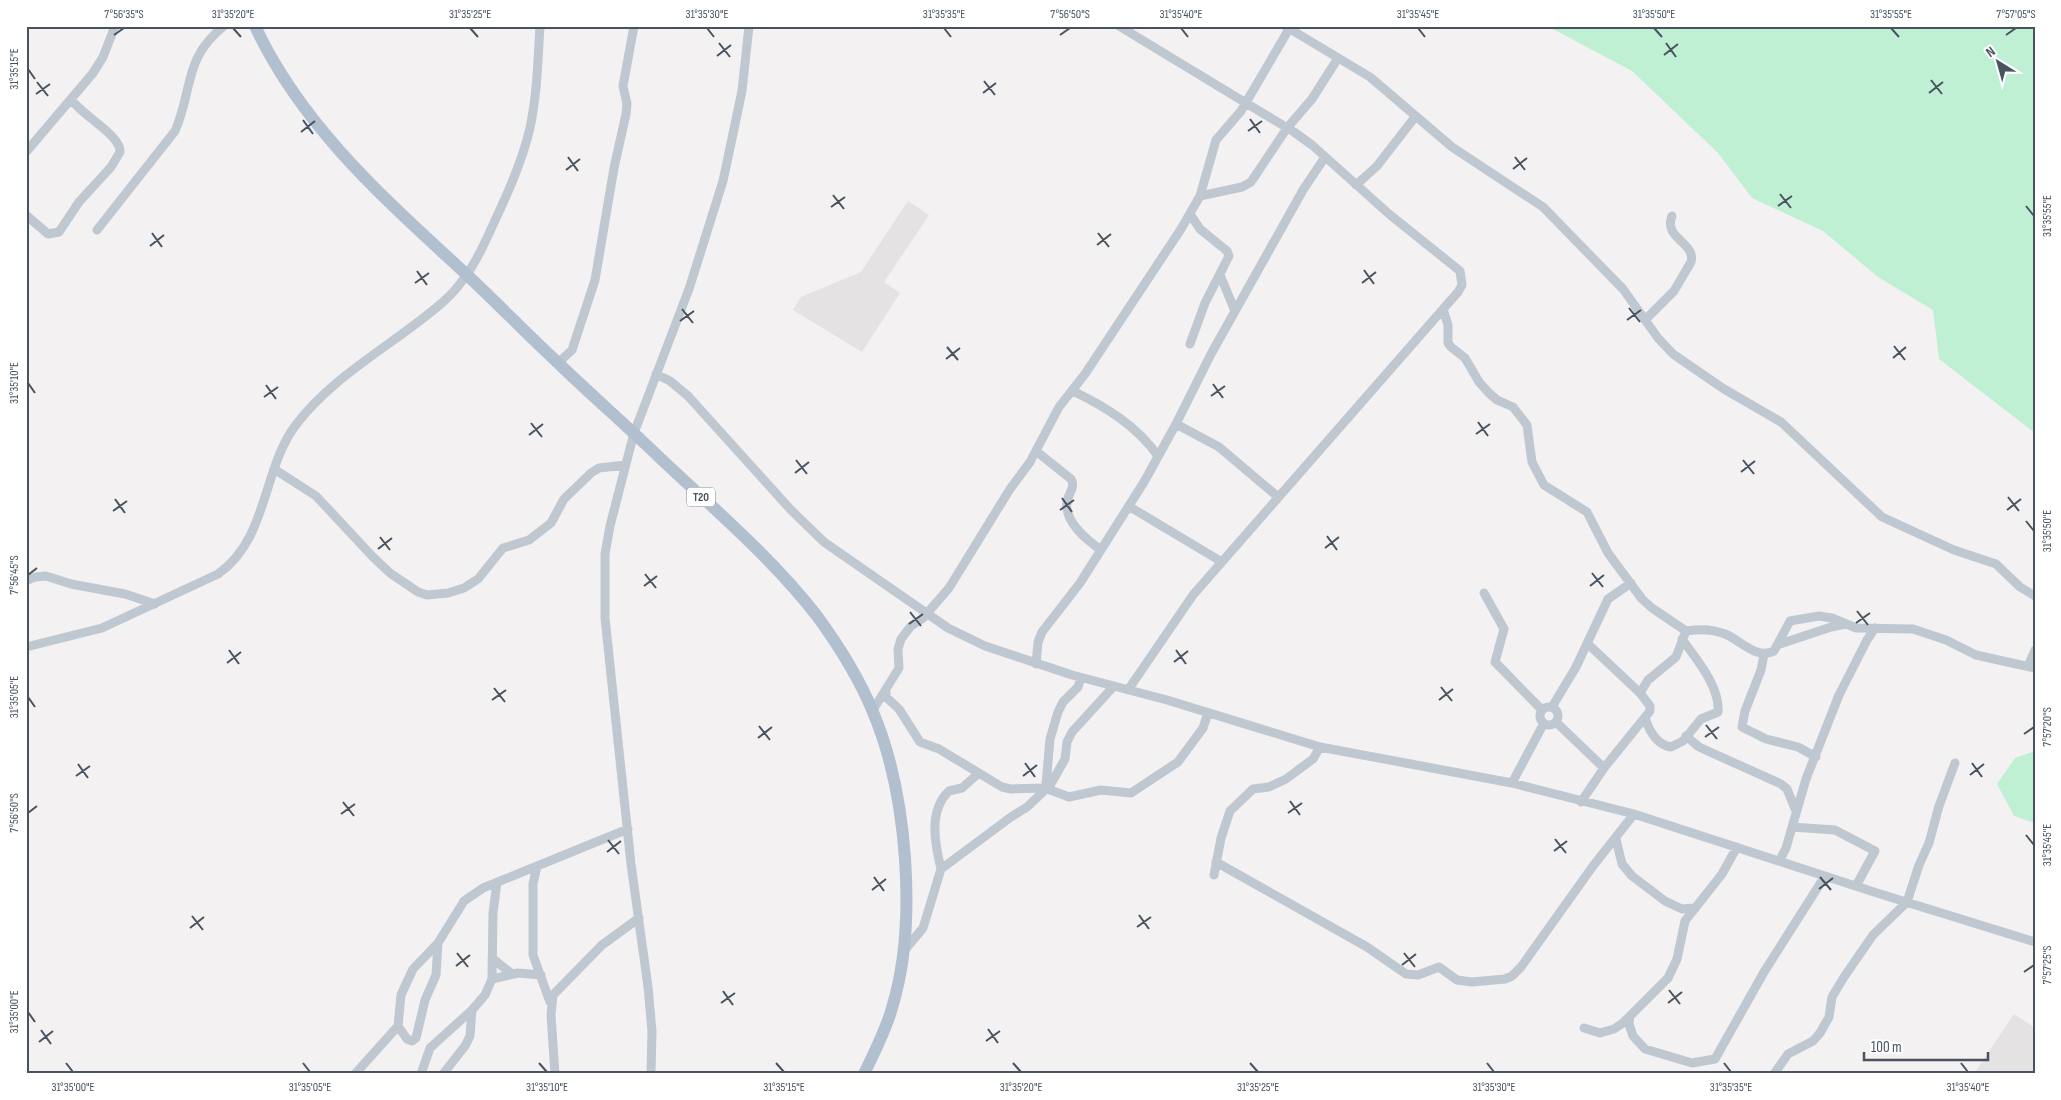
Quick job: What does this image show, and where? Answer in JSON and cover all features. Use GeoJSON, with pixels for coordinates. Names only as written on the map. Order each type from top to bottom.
{"type":"FeatureCollection","features":[{"type":"Feature","properties":{"kind":"main road","name":"T20"},"geometry":{"type":"LineString","coordinates":[[255,26],[282,75],[321,131],[380,192],[558,364],[634,433],[746,540],[814,613],[848,662],[873,710],[890,760],[902,837],[906,893],[903,952],[892,1008],[864,1074]]}},
{"type":"Feature","properties":{"kind":"street"},"geometry":{"type":"LineString","coordinates":[[26,152],[71,99],[103,57],[116,26]]}},
{"type":"Feature","properties":{"kind":"street"},"geometry":{"type":"LineString","coordinates":[[97,230],[175,131],[180,119],[186,89],[194,64],[204,47],[224,26]]}},
{"type":"Feature","properties":{"kind":"street"},"geometry":{"type":"LineString","coordinates":[[26,647],[102,628],[218,574],[232,563],[259,520],[274,469],[286,439],[309,409],[342,379],[444,302],[467,274],[485,243],[520,160],[533,111],[540,26]]}},
{"type":"Feature","properties":{"kind":"street"},"geometry":{"type":"LineString","coordinates":[[558,364],[572,350],[596,280],[614,168],[626,114],[627,104],[623,86],[634,26]]}},
{"type":"Feature","properties":{"kind":"street"},"geometry":{"type":"LineString","coordinates":[[651,1074],[651,1021],[605,618],[604,579],[610,526],[634,433],[689,290],[728,164],[742,91],[749,26]]}},
{"type":"Feature","properties":{"kind":"street"},"geometry":{"type":"LineString","coordinates":[[1119,26],[1287,128],[1325,156],[1356,185],[1460,271],[1462,285],[1337,433],[1277,496],[1173,621],[1128,690]]}},
{"type":"Feature","properties":{"kind":"street"},"geometry":{"type":"LineString","coordinates":[[873,710],[899,668],[898,649],[901,638],[911,626],[927,614],[949,588],[1036,451],[1059,407],[1073,391],[1190,214],[1200,196],[1216,140],[1245,104],[1287,27],[1386,89],[1416,117],[1472,162],[1530,198],[1554,216],[1623,289],[1673,354],[1724,389],[1781,422],[1882,517],[1954,550],[1996,564],[2020,587],[2035,596]]}},
{"type":"Feature","properties":{"kind":"street"},"geometry":{"type":"LineString","coordinates":[[1200,196],[1242,187],[1251,182],[1287,128],[1312,99],[1338,58]]}},
{"type":"Feature","properties":{"kind":"street"},"geometry":{"type":"LineString","coordinates":[[26,214],[48,234],[54,235],[59,232],[79,202],[110,167],[120,152],[118,143],[79,110],[71,99]]}},
{"type":"Feature","properties":{"kind":"street"},"geometry":{"type":"LineString","coordinates":[[1356,185],[1377,166],[1416,117]]}},
{"type":"Feature","properties":{"kind":"street"},"geometry":{"type":"LineString","coordinates":[[1036,664],[1038,642],[1042,632],[1080,583],[1130,507],[1176,424],[1211,354],[1300,196],[1325,156]]}},
{"type":"Feature","properties":{"kind":"street"},"geometry":{"type":"LineString","coordinates":[[1190,214],[1200,229],[1228,253],[1228,260],[1205,303],[1190,344]]}},
{"type":"Feature","properties":{"kind":"street"},"geometry":{"type":"LineString","coordinates":[[1645,320],[1674,291],[1691,262],[1690,250],[1672,233],[1670,221],[1672,216]]}},
{"type":"Feature","properties":{"kind":"street"},"geometry":{"type":"LineString","coordinates":[[1220,275],[1235,311]]}},
{"type":"Feature","properties":{"kind":"street"},"geometry":{"type":"LineString","coordinates":[[1443,309],[1448,325],[1448,343],[1465,358],[1484,388],[1497,400],[1513,407],[1527,424],[1532,462],[1540,480],[1548,489],[1575,503],[1587,512],[1600,541],[1652,608],[1684,635],[1709,680],[1718,709],[1714,715],[1701,719],[1675,746],[1665,746],[1651,731],[1646,718]]}},
{"type":"Feature","properties":{"kind":"street"},"geometry":{"type":"LineString","coordinates":[[656,374],[670,381],[688,396],[791,510],[824,542],[927,614],[967,638],[1036,664],[1081,678],[1208,713],[1320,747],[1512,784],[1634,814],[2035,942]]}},
{"type":"Feature","properties":{"kind":"street"},"geometry":{"type":"LineString","coordinates":[[1073,391],[1127,422],[1150,444],[1158,456]]}},
{"type":"Feature","properties":{"kind":"street"},"geometry":{"type":"LineString","coordinates":[[1176,424],[1219,447],[1277,496]]}},
{"type":"Feature","properties":{"kind":"street"},"geometry":{"type":"LineString","coordinates":[[1036,451],[1071,479],[1074,486],[1067,505],[1070,517],[1078,530],[1101,550]]}},
{"type":"Feature","properties":{"kind":"street"},"geometry":{"type":"LineString","coordinates":[[274,469],[316,496],[372,558],[390,573],[418,592],[427,595],[448,593],[471,583],[483,573],[503,548],[529,540],[551,523],[564,499],[591,474],[599,468],[625,465]]}},
{"type":"Feature","properties":{"kind":"street"},"geometry":{"type":"LineString","coordinates":[[1130,507],[1222,562]]}},
{"type":"Feature","properties":{"kind":"street"},"geometry":{"type":"LineString","coordinates":[[26,570],[40,576]]}},
{"type":"Feature","properties":{"kind":"street"},"geometry":{"type":"LineString","coordinates":[[26,581],[46,576],[86,588],[125,594],[155,604]]}},
{"type":"Feature","properties":{"kind":"street"},"geometry":{"type":"LineString","coordinates":[[1552,707],[1588,644],[1608,599],[1631,583]]}},
{"type":"Feature","properties":{"kind":"street"},"geometry":{"type":"LineString","coordinates":[[1484,593],[1504,628],[1495,662],[1542,710]]}},
{"type":"Feature","properties":{"kind":"street"},"geometry":{"type":"LineString","coordinates":[[1684,635],[1713,630],[1725,634],[1752,650],[1764,654],[1772,653],[1790,621],[1819,616],[1856,628],[1914,629],[1946,640],[1984,658],[2031,667],[2035,650]]}},
{"type":"Feature","properties":{"kind":"street"},"geometry":{"type":"LineString","coordinates":[[1777,645],[1846,624]]}},
{"type":"Feature","properties":{"kind":"street"},"geometry":{"type":"LineString","coordinates":[[1780,860],[1796,811],[1844,682],[1875,628]]}},
{"type":"Feature","properties":{"kind":"street"},"geometry":{"type":"LineString","coordinates":[[1640,693],[1648,680],[1676,657],[1684,635]]}},
{"type":"Feature","properties":{"kind":"street"},"geometry":{"type":"LineString","coordinates":[[1581,802],[1604,768],[1646,718],[1650,706],[1640,693],[1588,644]]}},
{"type":"Feature","properties":{"kind":"street"},"geometry":{"type":"LineString","coordinates":[[1764,654],[1761,670],[1745,711],[1742,727],[1766,740],[1798,747],[1816,757]]}},
{"type":"Feature","properties":{"kind":"street"},"geometry":{"type":"LineString","coordinates":[[1046,788],[1050,739],[1058,712],[1063,702],[1078,687],[1081,678]]}},
{"type":"Feature","properties":{"kind":"street"},"geometry":{"type":"LineString","coordinates":[[941,869],[1038,798],[1065,759],[1067,742],[1072,732],[1114,686]]}},
{"type":"Feature","properties":{"kind":"street"},"geometry":{"type":"LineString","coordinates":[[886,691],[886,697],[899,710],[920,742],[938,749],[1006,789],[1046,788],[1069,797],[1102,790],[1131,793],[1178,762],[1203,728],[1208,713]]}},
{"type":"Feature","properties":{"kind":"street"},"geometry":{"type":"LineString","coordinates":[[1544,723],[1540,716],[1542,710],[1547,706],[1552,707],[1558,713],[1556,722]]}},
{"type":"Feature","properties":{"kind":"street"},"geometry":{"type":"LineString","coordinates":[[1544,723],[1556,722],[1604,768]]}},
{"type":"Feature","properties":{"kind":"street"},"geometry":{"type":"LineString","coordinates":[[1512,784],[1544,723]]}},
{"type":"Feature","properties":{"kind":"street"},"geometry":{"type":"LineString","coordinates":[[1686,736],[1699,747],[1781,784],[1791,795],[1796,811]]}},
{"type":"Feature","properties":{"kind":"street"},"geometry":{"type":"LineString","coordinates":[[1214,875],[1224,823],[1238,801],[1253,789],[1270,787],[1286,779],[1313,759],[1320,747]]}},
{"type":"Feature","properties":{"kind":"street"},"geometry":{"type":"LineString","coordinates":[[1774,1074],[1788,1054],[1813,1041],[1820,1033],[1829,1017],[1832,997],[1844,977],[1873,935],[1907,902],[1919,865],[1929,843],[1939,806],[1955,763]]}},
{"type":"Feature","properties":{"kind":"street"},"geometry":{"type":"LineString","coordinates":[[903,952],[923,928],[941,869],[935,833],[938,807],[949,790],[962,788],[979,774]]}},
{"type":"Feature","properties":{"kind":"street"},"geometry":{"type":"LineString","coordinates":[[1216,862],[1367,947],[1406,974],[1418,975],[1439,967],[1457,980],[1472,982],[1505,979],[1512,976],[1634,814]]}},
{"type":"Feature","properties":{"kind":"street"},"geometry":{"type":"LineString","coordinates":[[1792,827],[1835,830],[1875,851],[1856,886]]}},
{"type":"Feature","properties":{"kind":"street"},"geometry":{"type":"LineString","coordinates":[[354,1074],[398,1026],[406,980],[413,969],[438,943],[464,901],[482,888],[628,829]]}},
{"type":"Feature","properties":{"kind":"street"},"geometry":{"type":"LineString","coordinates":[[1616,839],[1622,864],[1632,876],[1665,901],[1682,909],[1694,908]]}},
{"type":"Feature","properties":{"kind":"street"},"geometry":{"type":"LineString","coordinates":[[1584,1028],[1606,1032],[1614,1029],[1630,1016],[1673,970],[1682,930],[1694,908],[1722,874],[1736,847]]}},
{"type":"Feature","properties":{"kind":"street"},"geometry":{"type":"LineString","coordinates":[[537,866],[533,884],[532,944],[533,955],[551,1004],[555,1074]]}},
{"type":"Feature","properties":{"kind":"street"},"geometry":{"type":"LineString","coordinates":[[1630,1016],[1629,1024],[1633,1036],[1645,1050],[1692,1062],[1715,1059],[1764,972],[1825,876]]}},
{"type":"Feature","properties":{"kind":"street"},"geometry":{"type":"LineString","coordinates":[[421,1074],[430,1048],[472,1010],[485,994],[492,979],[497,882]]}},
{"type":"Feature","properties":{"kind":"street"},"geometry":{"type":"LineString","coordinates":[[551,1004],[555,992],[602,945],[639,918]]}},
{"type":"Feature","properties":{"kind":"street"},"geometry":{"type":"LineString","coordinates":[[398,1026],[407,1039],[412,1041],[416,1038],[424,1000],[436,975],[438,943]]}},
{"type":"Feature","properties":{"kind":"street"},"geometry":{"type":"LineString","coordinates":[[492,958],[512,974]]}},
{"type":"Feature","properties":{"kind":"street"},"geometry":{"type":"LineString","coordinates":[[492,979],[512,974],[541,975]]}},
{"type":"Feature","properties":{"kind":"street"},"geometry":{"type":"LineString","coordinates":[[443,1074],[465,1046],[470,1036],[472,1010]]}},
{"type":"Feature","properties":{"kind":"shaded area"},"geometry":{"type":"Polygon","coordinates":[[[908,201],[929,215],[884,282],[900,293],[862,352],[793,310],[801,297],[861,272],[908,201]]]}},
{"type":"Feature","properties":{"kind":"shaded area"},"geometry":{"type":"Polygon","coordinates":[[[2014,1014],[2035,1028],[2035,1074],[1974,1074],[2014,1014]]]}},
{"type":"Feature","properties":{"kind":"green space"},"geometry":{"type":"Polygon","coordinates":[[[1547,26],[2035,26],[2035,433],[1939,359],[1933,310],[1878,277],[1823,231],[1752,198],[1718,153],[1632,71],[1547,26]]]}},
{"type":"Feature","properties":{"kind":"green space"},"geometry":{"type":"Polygon","coordinates":[[[2035,751],[2035,823],[2014,816],[1997,784],[2015,758],[2035,751]]]}}]}
